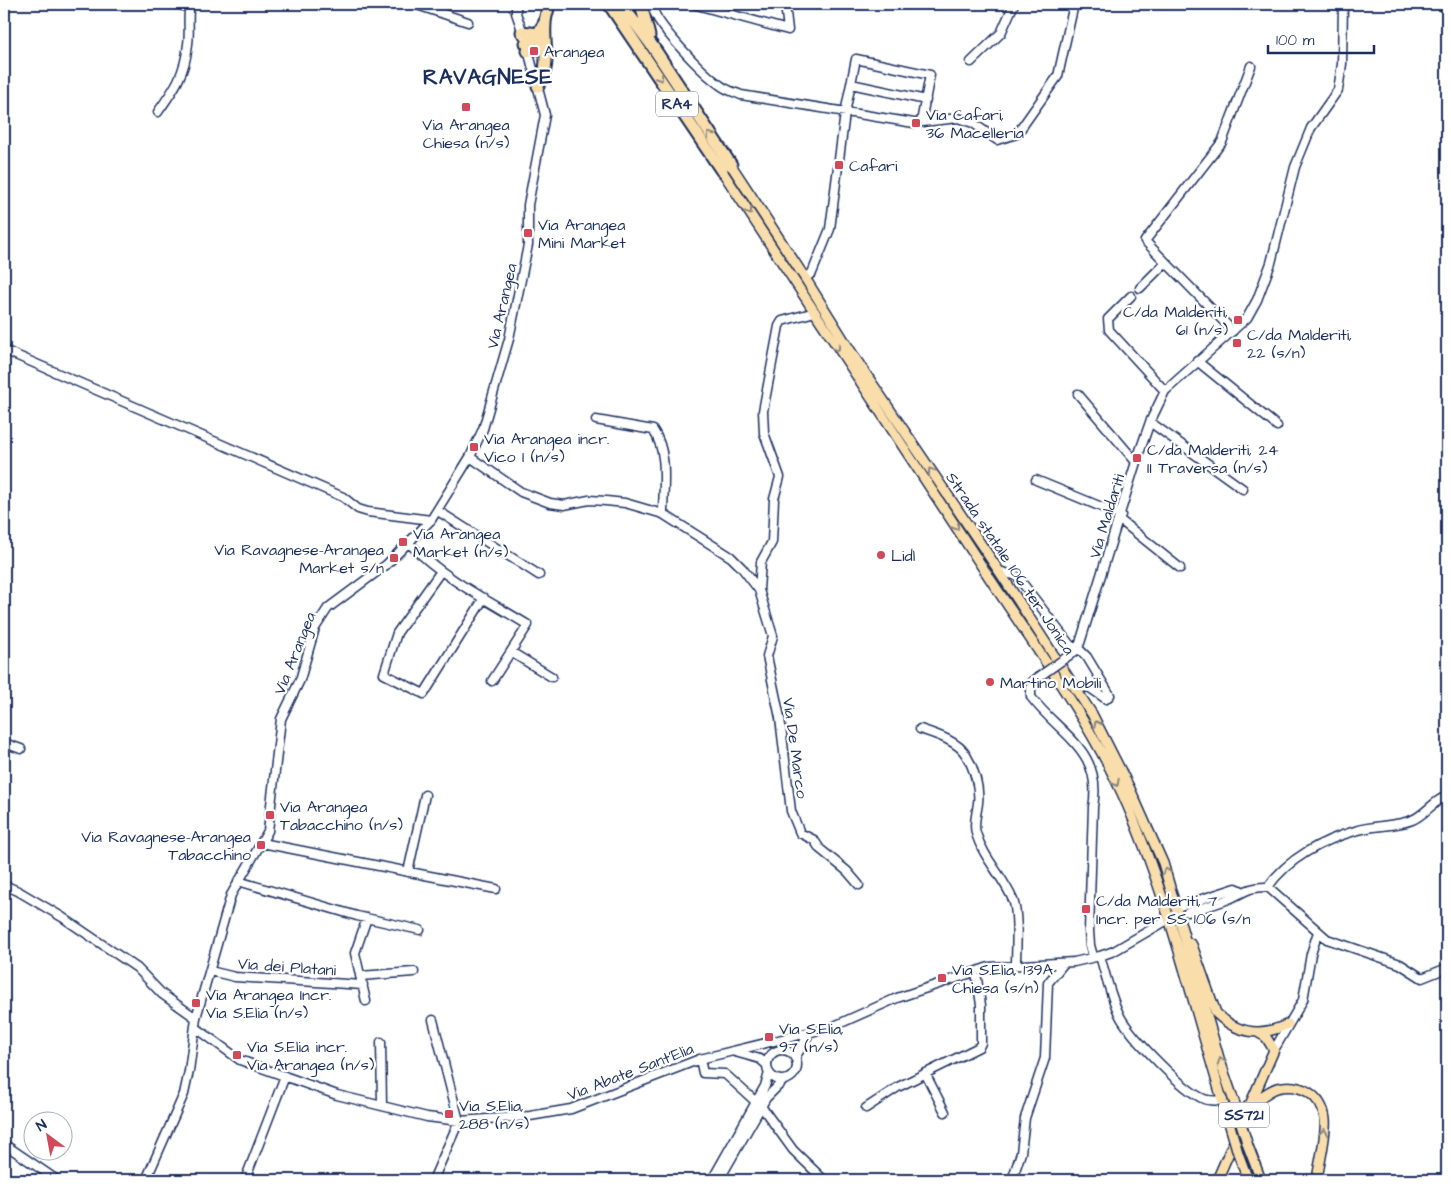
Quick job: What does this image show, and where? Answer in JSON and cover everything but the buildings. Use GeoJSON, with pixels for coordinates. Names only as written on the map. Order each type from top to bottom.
{"type":"FeatureCollection","features":[{"type":"Feature","properties":{"kind":"highway"},"geometry":{"type":"LineString","coordinates":[[606,4],[616,7]]}},
{"type":"Feature","properties":{"kind":"highway"},"geometry":{"type":"LineString","coordinates":[[641,4],[644,21],[653,47]]}},
{"type":"Feature","properties":{"kind":"highway"},"geometry":{"type":"LineString","coordinates":[[527,47],[537,48],[550,6]]}},
{"type":"Feature","properties":{"kind":"highway","name":"RA4"},"geometry":{"type":"LineString","coordinates":[[616,7],[653,47],[726,168]]}},
{"type":"Feature","properties":{"kind":"highway","name":"RA4"},"geometry":{"type":"LineString","coordinates":[[616,7],[726,168]]}},
{"type":"Feature","properties":{"kind":"highway"},"geometry":{"type":"LineString","coordinates":[[522,32],[541,37]]}},
{"type":"Feature","properties":{"kind":"highway"},"geometry":{"type":"LineString","coordinates":[[538,86],[546,74],[547,65],[541,37]]}},
{"type":"Feature","properties":{"kind":"main road","name":"Strada statale 106 ter Jonica"},"geometry":{"type":"LineString","coordinates":[[726,168],[806,278],[855,358],[1078,690],[1130,789],[1163,863],[1248,1146],[1261,1180]]}},
{"type":"Feature","properties":{"kind":"main road","name":"Strada statale 106 ter Jonica"},"geometry":{"type":"LineString","coordinates":[[726,168],[814,312],[1015,617],[1067,692],[1122,793],[1152,868],[1238,1153],[1248,1180]]}},
{"type":"Feature","properties":{"kind":"main road"},"geometry":{"type":"LineString","coordinates":[[1185,940],[1192,945],[1216,1013],[1224,1021],[1241,1030],[1258,1033],[1266,1037],[1274,1050]]}},
{"type":"Feature","properties":{"kind":"main road"},"geometry":{"type":"LineString","coordinates":[[1258,1033],[1273,1031],[1288,1024]]}},
{"type":"Feature","properties":{"kind":"main road","name":"SS721"},"geometry":{"type":"LineString","coordinates":[[1217,1180],[1247,1107],[1274,1050]]}},
{"type":"Feature","properties":{"kind":"main road"},"geometry":{"type":"LineString","coordinates":[[1247,1107],[1276,1088],[1295,1086],[1318,1099],[1326,1121],[1317,1180]]}},
{"type":"Feature","properties":{"kind":"street"},"geometry":{"type":"LineString","coordinates":[[4,8],[6,4]]}},
{"type":"Feature","properties":{"kind":"street"},"geometry":{"type":"LineString","coordinates":[[158,112],[184,71],[190,6],[178,4]]}},
{"type":"Feature","properties":{"kind":"street"},"geometry":{"type":"LineString","coordinates":[[414,4],[468,22]]}},
{"type":"Feature","properties":{"kind":"street"},"geometry":{"type":"LineString","coordinates":[[509,4],[516,14]]}},
{"type":"Feature","properties":{"kind":"street","name":"Via Arangea"},"geometry":{"type":"LineString","coordinates":[[146,1180],[184,1094],[196,1018],[231,895],[268,831],[281,719],[300,680],[316,628],[328,608],[380,570],[410,544],[432,520],[470,457],[482,429],[509,339],[528,245],[529,197],[545,115],[516,14],[516,4]]}},
{"type":"Feature","properties":{"kind":"street"},"geometry":{"type":"LineString","coordinates":[[652,4],[652,10],[662,26],[720,86],[741,95],[845,113],[921,122],[958,118],[973,123],[997,140],[1017,134],[1058,76],[1074,4]]}},
{"type":"Feature","properties":{"kind":"street"},"geometry":{"type":"LineString","coordinates":[[693,4],[788,30],[785,4]]}},
{"type":"Feature","properties":{"kind":"street"},"geometry":{"type":"LineString","coordinates":[[971,62],[1001,33],[1014,4]]}},
{"type":"Feature","properties":{"kind":"street","name":"Via Maldariti"},"geometry":{"type":"LineString","coordinates":[[1074,652],[1120,518],[1136,462],[1150,422],[1165,391],[1247,318],[1258,300],[1271,264],[1295,167],[1311,128],[1338,90],[1342,64],[1343,4]]}},
{"type":"Feature","properties":{"kind":"street"},"geometry":{"type":"LineString","coordinates":[[806,278],[812,273],[830,229],[845,113],[856,59],[930,75],[921,122]]}},
{"type":"Feature","properties":{"kind":"street"},"geometry":{"type":"LineString","coordinates":[[1232,331],[1144,241],[1222,142],[1250,66]]}},
{"type":"Feature","properties":{"kind":"street"},"geometry":{"type":"LineString","coordinates":[[851,84],[926,100]]}},
{"type":"Feature","properties":{"kind":"street"},"geometry":{"type":"LineString","coordinates":[[1140,288],[1165,263]]}},
{"type":"Feature","properties":{"kind":"street"},"geometry":{"type":"LineString","coordinates":[[1131,296],[1108,319],[1108,330],[1165,391]]}},
{"type":"Feature","properties":{"kind":"street"},"geometry":{"type":"LineString","coordinates":[[759,590],[761,562],[772,542],[773,506],[780,477],[764,433],[762,411],[779,326],[782,320],[814,312]]}},
{"type":"Feature","properties":{"kind":"street"},"geometry":{"type":"LineString","coordinates":[[4,350],[343,497],[358,509],[432,520]]}},
{"type":"Feature","properties":{"kind":"street"},"geometry":{"type":"LineString","coordinates":[[1197,361],[1278,426]]}},
{"type":"Feature","properties":{"kind":"street"},"geometry":{"type":"LineString","coordinates":[[1078,394],[1136,462]]}},
{"type":"Feature","properties":{"kind":"street"},"geometry":{"type":"LineString","coordinates":[[596,420],[653,430],[658,437],[663,458],[663,514]]}},
{"type":"Feature","properties":{"kind":"street"},"geometry":{"type":"LineString","coordinates":[[1150,422],[1243,489]]}},
{"type":"Feature","properties":{"kind":"street"},"geometry":{"type":"LineString","coordinates":[[470,457],[521,492],[550,503],[564,505],[589,500],[606,500],[625,503],[663,514],[731,557],[759,590]]}},
{"type":"Feature","properties":{"kind":"street"},"geometry":{"type":"LineString","coordinates":[[1036,480],[1120,518],[1180,568]]}},
{"type":"Feature","properties":{"kind":"street"},"geometry":{"type":"LineString","coordinates":[[438,511],[539,575]]}},
{"type":"Feature","properties":{"kind":"street"},"geometry":{"type":"LineString","coordinates":[[410,544],[426,561],[440,571],[528,625],[492,681]]}},
{"type":"Feature","properties":{"kind":"street"},"geometry":{"type":"LineString","coordinates":[[440,571],[397,633],[384,674],[424,694],[484,598]]}},
{"type":"Feature","properties":{"kind":"street"},"geometry":{"type":"LineString","coordinates":[[999,571],[1017,576],[1074,652],[1087,657],[1110,696],[1106,699],[1090,688],[1084,687],[1078,690]]}},
{"type":"Feature","properties":{"kind":"street","name":"Via De Marco"},"geometry":{"type":"LineString","coordinates":[[759,590],[773,636],[767,656],[780,718],[791,812],[795,825],[800,833],[814,840],[820,849],[847,871],[859,884]]}},
{"type":"Feature","properties":{"kind":"street"},"geometry":{"type":"LineString","coordinates":[[511,652],[552,677]]}},
{"type":"Feature","properties":{"kind":"street"},"geometry":{"type":"LineString","coordinates":[[1074,652],[1031,682],[1030,697],[1083,752],[1091,765],[1096,790],[1093,807],[1090,945],[1120,1016],[1130,1031],[1180,1082],[1206,1100],[1223,1101]]}},
{"type":"Feature","properties":{"kind":"street"},"geometry":{"type":"LineString","coordinates":[[920,729],[938,735],[966,753],[976,781],[978,802],[975,830],[981,849],[1014,901],[1016,965]]}},
{"type":"Feature","properties":{"kind":"street"},"geometry":{"type":"LineString","coordinates":[[4,743],[21,749]]}},
{"type":"Feature","properties":{"kind":"street"},"geometry":{"type":"LineString","coordinates":[[408,872],[425,794]]}},
{"type":"Feature","properties":{"kind":"street"},"geometry":{"type":"LineString","coordinates":[[1268,887],[1274,879],[1308,851],[1320,844],[1356,831],[1414,820],[1447,796]]}},
{"type":"Feature","properties":{"kind":"street"},"geometry":{"type":"LineString","coordinates":[[262,844],[496,889]]}},
{"type":"Feature","properties":{"kind":"street"},"geometry":{"type":"LineString","coordinates":[[238,881],[367,918],[420,930]]}},
{"type":"Feature","properties":{"kind":"street"},"geometry":{"type":"LineString","coordinates":[[4,885],[18,890],[62,917],[137,968],[162,994],[196,1018]]}},
{"type":"Feature","properties":{"kind":"street"},"geometry":{"type":"LineString","coordinates":[[1188,912],[1232,898],[1242,891],[1258,886],[1268,887],[1327,939],[1400,964],[1422,978],[1447,968]]}},
{"type":"Feature","properties":{"kind":"street"},"geometry":{"type":"LineString","coordinates":[[1177,907],[1236,888],[1242,891]]}},
{"type":"Feature","properties":{"kind":"street"},"geometry":{"type":"LineString","coordinates":[[366,1002],[355,953],[367,918]]}},
{"type":"Feature","properties":{"kind":"street","name":"Via Abate Sant'Elia"},"geometry":{"type":"LineString","coordinates":[[195,1027],[240,1060],[337,1095],[427,1117],[459,1121],[530,1116],[570,1109],[700,1059],[832,1027],[897,998],[989,967],[1064,963],[1114,951],[1164,922]]}},
{"type":"Feature","properties":{"kind":"street","name":"SS721"},"geometry":{"type":"LineString","coordinates":[[1274,1050],[1304,1000],[1318,932]]}},
{"type":"Feature","properties":{"kind":"street"},"geometry":{"type":"LineString","coordinates":[[1012,1180],[1021,1153],[1025,1118],[1045,1058],[1048,983],[1064,963]]}},
{"type":"Feature","properties":{"kind":"street","name":"Via dei Platani"},"geometry":{"type":"LineString","coordinates":[[210,971],[234,977],[363,985]]}},
{"type":"Feature","properties":{"kind":"street"},"geometry":{"type":"LineString","coordinates":[[360,976],[414,972]]}},
{"type":"Feature","properties":{"kind":"street"},"geometry":{"type":"LineString","coordinates":[[866,1108],[925,1073],[973,1052],[981,1043],[980,1005],[976,972]]}},
{"type":"Feature","properties":{"kind":"street"},"geometry":{"type":"LineString","coordinates":[[432,1020],[459,1121],[433,1180]]}},
{"type":"Feature","properties":{"kind":"street"},"geometry":{"type":"LineString","coordinates":[[795,1058],[809,1034]]}},
{"type":"Feature","properties":{"kind":"street","name":"Via Abate Sant'Elia"},"geometry":{"type":"LineString","coordinates":[[788,1052],[809,1034]]}},
{"type":"Feature","properties":{"kind":"street"},"geometry":{"type":"LineString","coordinates":[[380,1042],[382,1106]]}},
{"type":"Feature","properties":{"kind":"street"},"geometry":{"type":"LineString","coordinates":[[712,1180],[759,1104],[784,1080],[794,1074],[797,1063],[795,1058],[788,1052],[778,1051],[770,1057],[768,1081],[759,1104],[719,1180]]}},
{"type":"Feature","properties":{"kind":"street","name":"Via Abate Sant'Elia"},"geometry":{"type":"LineString","coordinates":[[733,1052],[760,1059],[770,1057]]}},
{"type":"Feature","properties":{"kind":"street"},"geometry":{"type":"LineString","coordinates":[[700,1059],[703,1073],[724,1074],[759,1104],[793,1150],[824,1180]]}},
{"type":"Feature","properties":{"kind":"street","name":"Via Abate Sant'Elia"},"geometry":{"type":"LineString","coordinates":[[760,1059],[768,1069]]}},
{"type":"Feature","properties":{"kind":"street"},"geometry":{"type":"LineString","coordinates":[[768,1069],[772,1077],[784,1080]]}},
{"type":"Feature","properties":{"kind":"street"},"geometry":{"type":"LineString","coordinates":[[925,1073],[945,1112]]}},
{"type":"Feature","properties":{"kind":"street"},"geometry":{"type":"LineString","coordinates":[[245,1180],[285,1076]]}},
{"type":"Feature","properties":{"kind":"street"},"geometry":{"type":"LineString","coordinates":[[4,1144],[56,1180]]}},
{"type":"Feature","properties":{"kind":"place","name":"Arangea"},"geometry":{"type":"Point","coordinates":[534,51]}},
{"type":"Feature","properties":{"kind":"place","name":"Via Arangea Chiesa (n/s)"},"geometry":{"type":"Point","coordinates":[466,107]}},
{"type":"Feature","properties":{"kind":"place","name":"Via Cafari, 36 Macelleria"},"geometry":{"type":"Point","coordinates":[916,123]}},
{"type":"Feature","properties":{"kind":"place","name":"Cafari"},"geometry":{"type":"Point","coordinates":[839,165]}},
{"type":"Feature","properties":{"kind":"place","name":"Via Arangea Mini Market"},"geometry":{"type":"Point","coordinates":[528,233]}},
{"type":"Feature","properties":{"kind":"place","name":"C/da Malderiti, 61 (n/s)"},"geometry":{"type":"Point","coordinates":[1238,320]}},
{"type":"Feature","properties":{"kind":"place","name":"C/da Malderiti, 22 (s/n)"},"geometry":{"type":"Point","coordinates":[1237,343]}},
{"type":"Feature","properties":{"kind":"place","name":"Via Arangea incr. Vico I (n/s)"},"geometry":{"type":"Point","coordinates":[474,447]}},
{"type":"Feature","properties":{"kind":"place","name":"C/da Malderiti, 24 II Traversa (n/s)"},"geometry":{"type":"Point","coordinates":[1137,458]}},
{"type":"Feature","properties":{"kind":"place","name":"Via Arangea Market (n/s)"},"geometry":{"type":"Point","coordinates":[403,542]}},
{"type":"Feature","properties":{"kind":"place","name":"Lidl"},"geometry":{"type":"Point","coordinates":[881,555]}},
{"type":"Feature","properties":{"kind":"place","name":"Via Ravagnese-Arangea Market s/n"},"geometry":{"type":"Point","coordinates":[394,558]}},
{"type":"Feature","properties":{"kind":"place","name":"Martino Mobili"},"geometry":{"type":"Point","coordinates":[990,682]}},
{"type":"Feature","properties":{"kind":"place","name":"Via Arangea Tabacchino (n/s)"},"geometry":{"type":"Point","coordinates":[270,815]}},
{"type":"Feature","properties":{"kind":"place","name":"Via Ravagnese-Arangea Tabacchino"},"geometry":{"type":"Point","coordinates":[261,845]}},
{"type":"Feature","properties":{"kind":"place","name":"C/da Malderiti, 7 Incr. per SS 106 (s/n"},"geometry":{"type":"Point","coordinates":[1086,909]}},
{"type":"Feature","properties":{"kind":"place","name":"Via S.Elia, 139A Chiesa (s/n)"},"geometry":{"type":"Point","coordinates":[942,978]}},
{"type":"Feature","properties":{"kind":"place","name":"Via Arangea Incr. Via S.Elia (n/s)"},"geometry":{"type":"Point","coordinates":[196,1003]}},
{"type":"Feature","properties":{"kind":"place","name":"Via S.Elia, 97 (n/s)"},"geometry":{"type":"Point","coordinates":[769,1037]}},
{"type":"Feature","properties":{"kind":"place","name":"Via S.Elia incr. Via Arangea (n/s)"},"geometry":{"type":"Point","coordinates":[237,1055]}},
{"type":"Feature","properties":{"kind":"place","name":"Via S.Elia, 288 (n/s)"},"geometry":{"type":"Point","coordinates":[449,1114]}},
{"type":"Feature","properties":{"kind":"district","name":"RAVAGNESE"},"geometry":{"type":"Point","coordinates":[488,77]}}]}
